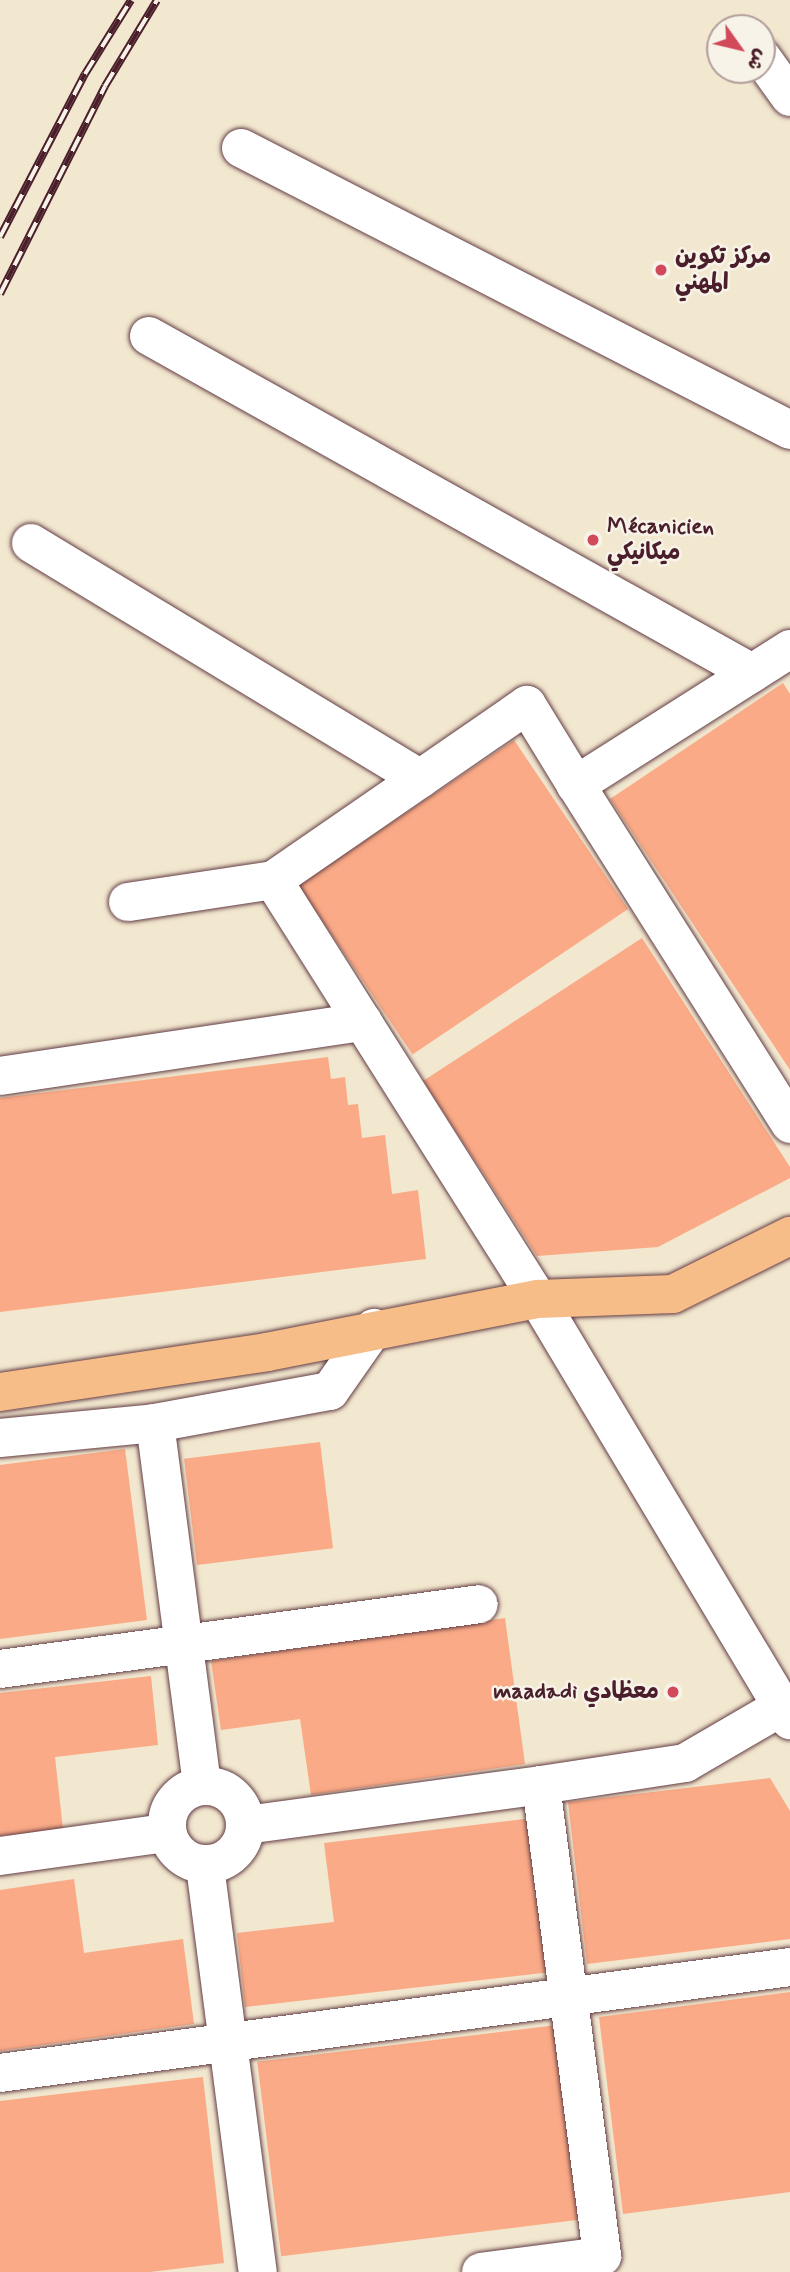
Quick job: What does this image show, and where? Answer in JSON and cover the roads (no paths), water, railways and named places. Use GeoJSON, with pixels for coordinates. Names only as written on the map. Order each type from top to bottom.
{"type":"FeatureCollection","features":[{"type":"Feature","properties":{"kind":"main road"},"geometry":{"type":"LineString","coordinates":[[0,1392],[267,1352],[374,1328],[538,1299],[673,1294],[790,1236]]}},
{"type":"Feature","properties":{"kind":"street"},"geometry":{"type":"LineString","coordinates":[[776,78],[790,97]]}},
{"type":"Feature","properties":{"kind":"street"},"geometry":{"type":"LineString","coordinates":[[241,148],[790,430]]}},
{"type":"Feature","properties":{"kind":"street"},"geometry":{"type":"LineString","coordinates":[[149,336],[752,673]]}},
{"type":"Feature","properties":{"kind":"street"},"geometry":{"type":"LineString","coordinates":[[31,543],[420,779]]}},
{"type":"Feature","properties":{"kind":"street"},"geometry":{"type":"LineString","coordinates":[[576,786],[790,649]]}},
{"type":"Feature","properties":{"kind":"street"},"geometry":{"type":"LineString","coordinates":[[128,902],[273,880],[527,705],[790,1124]]}},
{"type":"Feature","properties":{"kind":"street"},"geometry":{"type":"LineString","coordinates":[[246,1825],[685,1763],[787,1710],[538,1299],[273,880]]}},
{"type":"Feature","properties":{"kind":"street"},"geometry":{"type":"LineString","coordinates":[[0,1076],[363,1022]]}},
{"type":"Feature","properties":{"kind":"street"},"geometry":{"type":"LineString","coordinates":[[0,1438],[155,1423],[331,1391],[374,1328]]}},
{"type":"Feature","properties":{"kind":"street"},"geometry":{"type":"LineString","coordinates":[[155,1423],[202,1786]]}},
{"type":"Feature","properties":{"kind":"street"},"geometry":{"type":"LineString","coordinates":[[0,1669],[479,1604]]}},
{"type":"Feature","properties":{"kind":"street"},"geometry":{"type":"LineString","coordinates":[[481,2272],[602,2256],[541,1785]]}},
{"type":"Feature","properties":{"kind":"street"},"geometry":{"type":"LineString","coordinates":[[202,1786],[226,1791],[239,1803],[246,1825],[235,1853],[205,1866],[178,1855],[166,1833],[167,1813],[176,1798],[202,1786]]}},
{"type":"Feature","properties":{"kind":"street"},"geometry":{"type":"LineString","coordinates":[[0,1856],[166,1833]]}},
{"type":"Feature","properties":{"kind":"street"},"geometry":{"type":"LineString","coordinates":[[205,1866],[258,2272]]}},
{"type":"Feature","properties":{"kind":"street"},"geometry":{"type":"LineString","coordinates":[[0,2073],[790,1967]]}},
{"type":"Feature","properties":{"kind":"railway"},"geometry":{"type":"LineString","coordinates":[[0,237],[85,74],[131,0]]}},
{"type":"Feature","properties":{"kind":"railway"},"geometry":{"type":"LineString","coordinates":[[0,294],[105,86],[157,0]]}},
{"type":"Feature","properties":{"kind":"place","name":"مركز تكوين المهني"},"geometry":{"type":"Point","coordinates":[661,270]}},
{"type":"Feature","properties":{"kind":"place","name":"Mécanicien ميكانيكي"},"geometry":{"type":"Point","coordinates":[593,540]}},
{"type":"Feature","properties":{"kind":"place","name":"maadadi معظادي"},"geometry":{"type":"Point","coordinates":[673,1692]}}]}
